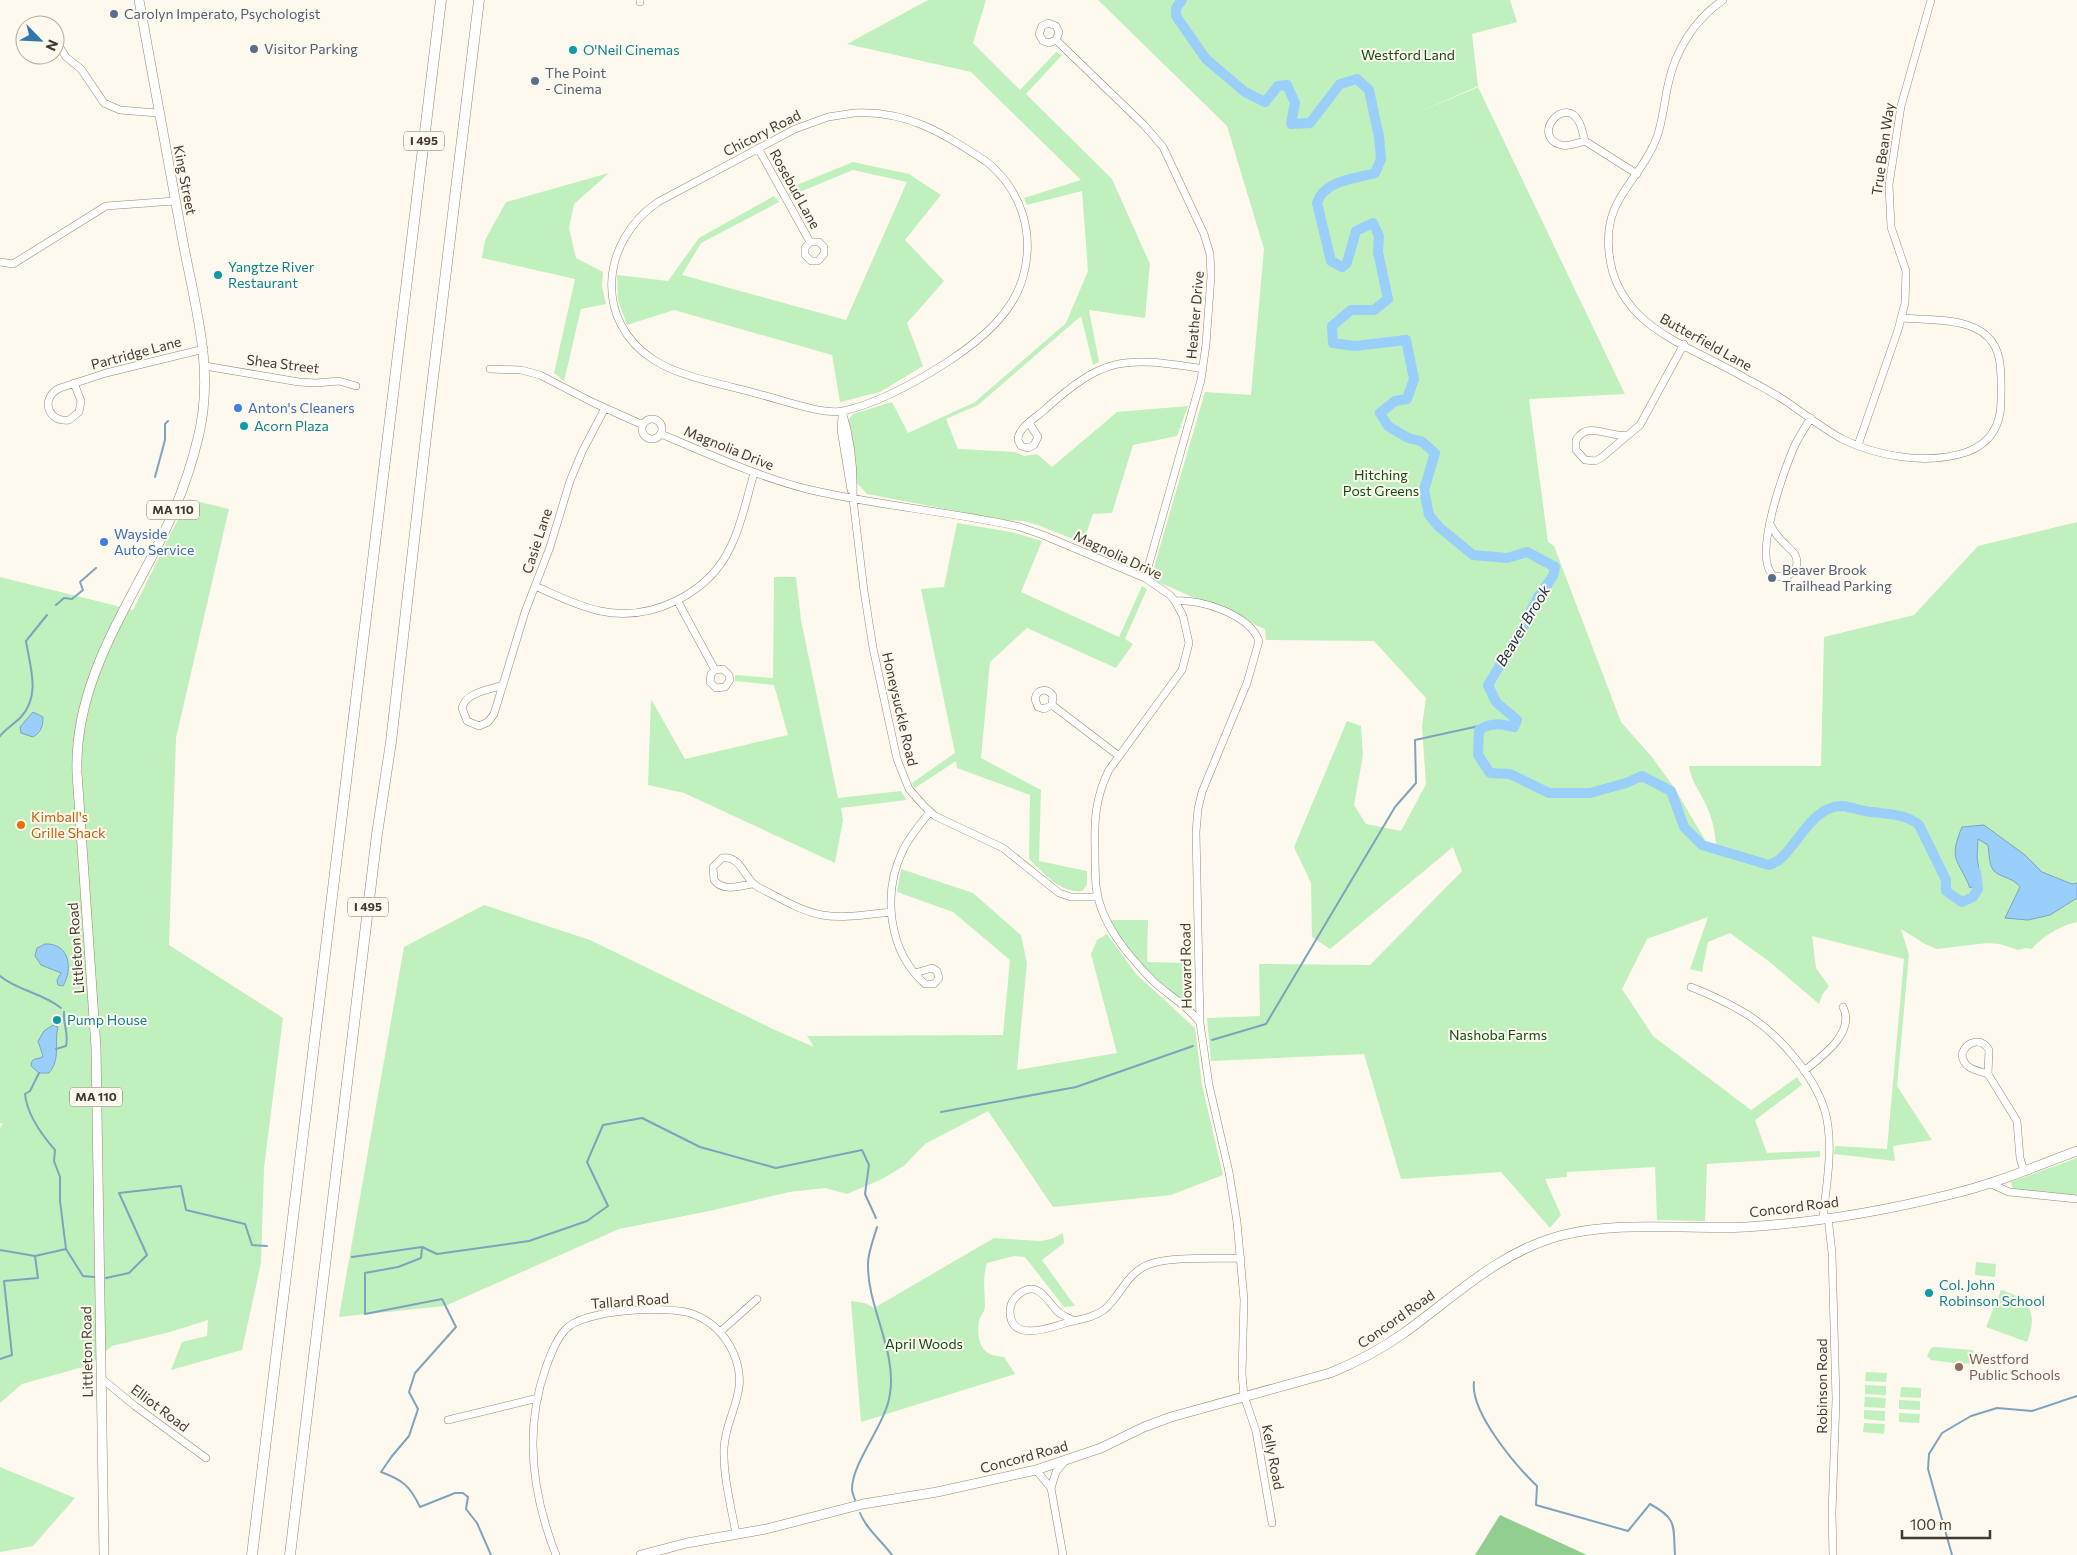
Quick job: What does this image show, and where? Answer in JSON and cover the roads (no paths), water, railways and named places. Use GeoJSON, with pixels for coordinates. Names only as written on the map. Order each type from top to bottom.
{"type":"FeatureCollection","features":[{"type":"Feature","properties":{"kind":"highway"},"geometry":{"type":"LineString","coordinates":[[430,94],[436,0]]}},
{"type":"Feature","properties":{"kind":"highway","name":"I 495"},"geometry":{"type":"LineString","coordinates":[[252,1555],[441,0]]}},
{"type":"Feature","properties":{"kind":"highway","name":"I 495"},"geometry":{"type":"LineString","coordinates":[[290,1555],[377,834],[392,732],[479,0]]}},
{"type":"Feature","properties":{"kind":"main road","name":"King Street"},"geometry":{"type":"LineString","coordinates":[[139,0],[206,366]]}},
{"type":"Feature","properties":{"kind":"main road","name":"Littleton Road"},"geometry":{"type":"LineString","coordinates":[[104,1555],[96,1048],[77,773],[80,724],[84,701],[97,663],[167,525],[188,471],[200,429],[206,366]]}},
{"type":"Feature","properties":{"kind":"main road","name":"Concord Road"},"geometry":{"type":"LineString","coordinates":[[641,1555],[671,1546],[766,1529],[863,1504],[937,1492],[1036,1470],[1101,1448],[1144,1427],[1171,1417],[1313,1378],[1354,1364],[1404,1333],[1492,1266],[1522,1249],[1562,1235],[1607,1229],[1747,1226],[1826,1217],[1953,1194],[1990,1183],[2077,1151]]}},
{"type":"Feature","properties":{"kind":"street","name":"Butterfield Lane"},"geometry":{"type":"LineString","coordinates":[[1723,0],[1710,9],[1698,22],[1677,56],[1670,74],[1657,136],[1637,174],[1622,191],[1613,208],[1608,241],[1611,264],[1619,287],[1631,307],[1650,325],[1772,393],[1839,437],[1858,445]]}},
{"type":"Feature","properties":{"kind":"street","name":"True Bean Way"},"geometry":{"type":"LineString","coordinates":[[1858,445],[1902,318],[1906,271],[1891,227],[1889,185],[1901,106],[1931,0]]}},
{"type":"Feature","properties":{"kind":"street","name":"Heather Drive"},"geometry":{"type":"LineString","coordinates":[[1056,40],[1154,135],[1169,158],[1204,234],[1210,254],[1212,270],[1203,369],[1196,402],[1145,578]]}},
{"type":"Feature","properties":{"kind":"street"},"geometry":{"type":"LineString","coordinates":[[65,56],[81,70],[104,103],[120,110],[158,112]]}},
{"type":"Feature","properties":{"kind":"street","name":"Chicory Road"},"geometry":{"type":"LineString","coordinates":[[867,112],[901,116],[928,127],[987,162],[997,170],[1012,188],[1022,210],[1027,239],[1025,269],[1015,297],[996,322],[965,349],[935,369],[887,395],[842,411],[804,406],[666,367],[644,353],[635,344],[627,334],[616,312],[612,287],[614,262],[623,238],[634,222],[658,202],[758,148],[795,129],[828,118],[867,112]]}},
{"type":"Feature","properties":{"kind":"street"},"geometry":{"type":"LineString","coordinates":[[1585,141],[1566,145],[1556,142],[1550,134],[1550,123],[1553,118],[1562,113],[1572,114],[1580,122],[1585,141],[1637,174]]}},
{"type":"Feature","properties":{"kind":"street","name":"Rosebud Lane"},"geometry":{"type":"LineString","coordinates":[[758,148],[810,242]]}},
{"type":"Feature","properties":{"kind":"street"},"geometry":{"type":"LineString","coordinates":[[0,262],[13,264],[106,206],[175,201]]}},
{"type":"Feature","properties":{"kind":"street"},"geometry":{"type":"LineString","coordinates":[[1858,445],[1905,457],[1951,456],[1982,445],[1992,435],[1998,423],[2001,410],[2000,361],[1995,347],[1987,336],[1976,328],[1962,324],[1902,318]]}},
{"type":"Feature","properties":{"kind":"street"},"geometry":{"type":"LineString","coordinates":[[1627,435],[1617,436],[1592,430],[1586,431],[1576,440],[1576,450],[1582,458],[1588,461],[1595,461],[1601,458],[1627,435],[1642,421],[1684,344]]}},
{"type":"Feature","properties":{"kind":"street","name":"Partridge Lane"},"geometry":{"type":"LineString","coordinates":[[74,383],[81,401],[79,412],[72,419],[58,420],[49,410],[50,397],[57,389],[74,383],[117,370],[204,349]]}},
{"type":"Feature","properties":{"kind":"street"},"geometry":{"type":"LineString","coordinates":[[1029,423],[1078,381],[1095,371],[1113,364],[1152,361],[1203,369]]}},
{"type":"Feature","properties":{"kind":"street","name":"Shea Street"},"geometry":{"type":"LineString","coordinates":[[206,366],[299,382],[316,384],[339,381],[356,386]]}},
{"type":"Feature","properties":{"kind":"street","name":"Magnolia Drive"},"geometry":{"type":"LineString","coordinates":[[490,369],[521,370],[540,375],[642,425]]}},
{"type":"Feature","properties":{"kind":"street","name":"Casie Lane"},"geometry":{"type":"LineString","coordinates":[[503,685],[467,698],[462,708],[463,715],[467,721],[479,726],[490,720],[503,685],[535,586],[550,548],[572,476],[605,408]]}},
{"type":"Feature","properties":{"kind":"street"},"geometry":{"type":"LineString","coordinates":[[842,411],[841,430],[847,479],[853,499]]}},
{"type":"Feature","properties":{"kind":"street"},"geometry":{"type":"LineString","coordinates":[[1770,524],[1778,537],[1794,552],[1797,558],[1796,568],[1787,577],[1774,576],[1766,565],[1766,547],[1770,524],[1790,457],[1800,434],[1811,418]]}},
{"type":"Feature","properties":{"kind":"street","name":"Magnolia Drive"},"geometry":{"type":"LineString","coordinates":[[649,420],[655,420],[661,425],[661,434],[657,438],[648,439],[642,433],[642,425],[649,420]]}},
{"type":"Feature","properties":{"kind":"street","name":"Magnolia Drive"},"geometry":{"type":"LineString","coordinates":[[661,434],[754,473],[807,489],[853,499],[1020,527],[1145,578],[1164,590],[1175,601],[1183,616],[1188,632],[1186,660],[1172,685],[1119,756],[1103,783],[1096,808],[1096,877],[1098,897],[1110,927],[1132,959],[1200,1023]]}},
{"type":"Feature","properties":{"kind":"street"},"geometry":{"type":"LineString","coordinates":[[535,586],[588,608],[614,613],[646,611],[677,600],[704,582],[725,558],[736,535],[754,473]]}},
{"type":"Feature","properties":{"kind":"street","name":"Honeysuckle Road"},"geometry":{"type":"LineString","coordinates":[[853,499],[868,620],[897,760],[909,789],[930,812],[943,821],[1003,848],[1060,893],[1071,897],[1098,897]]}},
{"type":"Feature","properties":{"kind":"street"},"geometry":{"type":"LineString","coordinates":[[677,600],[715,670]]}},
{"type":"Feature","properties":{"kind":"street","name":"Howard Road"},"geometry":{"type":"LineString","coordinates":[[1175,601],[1198,601],[1229,614],[1252,629],[1259,641],[1246,682],[1207,778],[1198,809],[1196,832],[1200,1023],[1213,1107],[1234,1197],[1244,1300],[1242,1374],[1244,1396]]}},
{"type":"Feature","properties":{"kind":"street"},"geometry":{"type":"LineString","coordinates":[[1052,705],[1119,756]]}},
{"type":"Feature","properties":{"kind":"street"},"geometry":{"type":"LineString","coordinates":[[915,973],[900,948],[891,912],[892,889],[896,865],[906,844],[930,812]]}},
{"type":"Feature","properties":{"kind":"street"},"geometry":{"type":"LineString","coordinates":[[752,884],[721,886],[712,876],[713,867],[722,858],[734,859],[752,884],[803,909],[822,915],[840,916],[891,912]]}},
{"type":"Feature","properties":{"kind":"street","name":"Robinson Road"},"geometry":{"type":"LineString","coordinates":[[1691,987],[1744,1012],[1773,1035],[1804,1071],[1822,1101],[1828,1123],[1829,1154],[1826,1217],[1832,1260],[1836,1399],[1832,1513],[1833,1555]]}},
{"type":"Feature","properties":{"kind":"street"},"geometry":{"type":"LineString","coordinates":[[1804,1071],[1820,1058],[1839,1038],[1846,1018],[1843,1007]]}},
{"type":"Feature","properties":{"kind":"street"},"geometry":{"type":"LineString","coordinates":[[1988,1074],[1971,1069],[1964,1063],[1962,1054],[1970,1043],[1983,1044],[1989,1050],[1988,1074],[2017,1121],[2020,1158],[2024,1171]]}},
{"type":"Feature","properties":{"kind":"street"},"geometry":{"type":"LineString","coordinates":[[1990,1183],[2009,1192],[2077,1199]]}},
{"type":"Feature","properties":{"kind":"street"},"geometry":{"type":"LineString","coordinates":[[1075,1320],[1060,1313],[1044,1295],[1037,1291],[1028,1290],[1020,1293],[1014,1298],[1011,1306],[1010,1314],[1018,1327],[1026,1331],[1039,1331],[1094,1315],[1103,1310],[1132,1275],[1149,1264],[1163,1260],[1241,1258]]}},
{"type":"Feature","properties":{"kind":"street"},"geometry":{"type":"LineString","coordinates":[[720,1332],[758,1299]]}},
{"type":"Feature","properties":{"kind":"street","name":"Tallard Road"},"geometry":{"type":"LineString","coordinates":[[556,1555],[543,1515],[533,1464],[532,1433],[543,1375],[560,1336],[569,1326],[585,1317],[658,1309],[677,1310],[700,1318],[720,1332],[734,1353],[739,1377],[739,1393],[726,1436],[724,1455],[736,1534]]}},
{"type":"Feature","properties":{"kind":"street","name":"Elliot Road"},"geometry":{"type":"LineString","coordinates":[[101,1378],[134,1406],[206,1458]]}},
{"type":"Feature","properties":{"kind":"street","name":"Kelly Road"},"geometry":{"type":"LineString","coordinates":[[1244,1396],[1256,1431],[1272,1524]]}},
{"type":"Feature","properties":{"kind":"street"},"geometry":{"type":"LineString","coordinates":[[448,1420],[538,1398]]}},
{"type":"Feature","properties":{"kind":"street"},"geometry":{"type":"LineString","coordinates":[[1050,1488],[1056,1472],[1064,1462]]}},
{"type":"Feature","properties":{"kind":"street"},"geometry":{"type":"LineString","coordinates":[[1036,1470],[1050,1488],[1063,1555]]}},
{"type":"Feature","properties":{"kind":"water"},"geometry":{"type":"Polygon","coordinates":[[[33,712],[43,717],[43,724],[38,733],[33,737],[21,733],[20,727],[33,712]]]}},
{"type":"Feature","properties":{"kind":"water"},"geometry":{"type":"Polygon","coordinates":[[[1984,825],[2025,855],[2042,872],[2072,884],[2077,883],[2077,898],[2050,915],[2028,920],[2005,918],[2020,887],[2017,883],[1993,870],[1990,863],[1988,845],[1978,839],[1977,857],[1981,883],[1970,888],[1956,859],[1956,847],[1962,827],[1984,825]]]}},
{"type":"Feature","properties":{"kind":"water"},"geometry":{"type":"Polygon","coordinates":[[[45,944],[60,948],[67,958],[68,972],[63,986],[58,985],[57,980],[61,973],[41,965],[35,956],[37,948],[45,944]]]}},
{"type":"Feature","properties":{"kind":"water"},"geometry":{"type":"Polygon","coordinates":[[[53,1025],[58,1027],[55,1062],[49,1073],[39,1073],[31,1066],[31,1063],[33,1060],[43,1056],[38,1041],[44,1031],[53,1025]]]}},
{"type":"Feature","properties":{"kind":"waterway","name":"Beaver Brook"},"geometry":{"type":"LineString","coordinates":[[1182,0],[1176,8],[1176,16],[1206,59],[1245,92],[1265,102],[1278,86],[1287,85],[1295,103],[1291,124],[1310,123],[1340,84],[1357,79],[1369,90],[1379,137],[1381,159],[1375,173],[1333,185],[1326,189],[1317,203],[1331,261],[1342,267],[1347,263],[1356,231],[1373,223],[1379,236],[1378,252],[1388,299],[1374,310],[1351,310],[1332,326],[1333,343],[1355,346],[1406,340],[1414,379],[1407,399],[1395,401],[1380,413],[1388,426],[1408,438],[1421,441],[1435,453],[1424,490],[1429,515],[1439,527],[1473,555],[1507,558],[1527,552],[1555,567],[1553,576],[1538,597],[1521,631],[1488,685],[1496,702],[1517,720],[1514,727],[1496,724],[1479,730],[1478,755],[1490,773],[1510,774],[1549,793],[1590,793],[1626,783],[1642,776],[1671,791],[1684,827],[1702,845],[1769,865],[1779,860],[1786,853],[1814,819],[1822,812],[1831,808],[1842,806],[1897,815],[1914,821],[1919,825],[1946,880],[1946,891],[1962,902],[1973,897],[1978,889],[1976,872]]}},
{"type":"Feature","properties":{"kind":"waterway"},"geometry":{"type":"LineString","coordinates":[[155,477],[165,440],[165,424],[168,421]]}},
{"type":"Feature","properties":{"kind":"waterway"},"geometry":{"type":"LineString","coordinates":[[56,605],[64,598],[72,599],[83,590],[80,582],[96,568]]}},
{"type":"Feature","properties":{"kind":"waterway"},"geometry":{"type":"LineString","coordinates":[[0,736],[21,717],[31,700],[32,680],[26,641],[47,615]]}},
{"type":"Feature","properties":{"kind":"waterway"},"geometry":{"type":"LineString","coordinates":[[1212,1040],[1266,1024],[1395,807],[1416,783],[1415,740],[1488,724]]}},
{"type":"Feature","properties":{"kind":"waterway"},"geometry":{"type":"LineString","coordinates":[[0,976],[61,1008]]}},
{"type":"Feature","properties":{"kind":"waterway"},"geometry":{"type":"LineString","coordinates":[[56,1049],[66,1046],[67,1037],[64,1012]]}},
{"type":"Feature","properties":{"kind":"waterway"},"geometry":{"type":"LineString","coordinates":[[941,1112],[1076,1087],[1193,1046]]}},
{"type":"Feature","properties":{"kind":"waterway"},"geometry":{"type":"LineString","coordinates":[[39,1073],[30,1091],[25,1094],[26,1102],[36,1124],[55,1150],[54,1161],[60,1177],[60,1201],[66,1249]]}},
{"type":"Feature","properties":{"kind":"waterway"},"geometry":{"type":"LineString","coordinates":[[352,1257],[422,1247],[437,1254],[529,1241],[587,1221],[608,1206],[587,1162],[603,1125],[642,1118],[700,1147],[776,1168],[862,1150],[869,1165],[865,1194],[876,1218]]}},
{"type":"Feature","properties":{"kind":"waterway"},"geometry":{"type":"LineString","coordinates":[[106,1278],[129,1273],[147,1255],[119,1193],[181,1186],[186,1210],[245,1224],[252,1245],[267,1246]]}},
{"type":"Feature","properties":{"kind":"waterway"},"geometry":{"type":"LineString","coordinates":[[855,1500],[852,1489],[853,1478],[882,1418],[890,1394],[889,1361],[869,1280],[868,1259],[877,1227]]}},
{"type":"Feature","properties":{"kind":"waterway"},"geometry":{"type":"LineString","coordinates":[[422,1248],[421,1258],[398,1267],[365,1273],[365,1314],[442,1299],[456,1327],[415,1373],[409,1392],[418,1409],[409,1436],[381,1472],[405,1485],[413,1494],[420,1507],[455,1493],[463,1493],[468,1497],[466,1509],[477,1523],[491,1555]]}},
{"type":"Feature","properties":{"kind":"waterway"},"geometry":{"type":"LineString","coordinates":[[0,1359],[12,1355],[4,1281],[38,1278],[35,1256],[66,1249],[83,1276],[94,1277]]}},
{"type":"Feature","properties":{"kind":"waterway"},"geometry":{"type":"LineString","coordinates":[[0,1250],[35,1256]]}},
{"type":"Feature","properties":{"kind":"waterway"},"geometry":{"type":"LineString","coordinates":[[1474,1382],[1479,1408],[1496,1438],[1537,1486],[1536,1505],[1628,1531],[1650,1504],[1670,1519],[1674,1530],[1675,1555]]}},
{"type":"Feature","properties":{"kind":"waterway"},"geometry":{"type":"LineString","coordinates":[[1952,1555],[1928,1469],[1929,1454],[1942,1433],[1971,1416],[1997,1408],[2032,1411],[2077,1396]]}},
{"type":"Feature","properties":{"kind":"waterway"},"geometry":{"type":"LineString","coordinates":[[860,1513],[870,1530],[892,1555]]}},
{"type":"Feature","properties":{"kind":"place","name":"Carolyn Imperato, Psychologist"},"geometry":{"type":"Point","coordinates":[114,14]}},
{"type":"Feature","properties":{"kind":"place","name":"Visitor Parking"},"geometry":{"type":"Point","coordinates":[254,49]}},
{"type":"Feature","properties":{"kind":"place","name":"O'Neil Cinemas"},"geometry":{"type":"Point","coordinates":[573,50]}},
{"type":"Feature","properties":{"kind":"place","name":"The Point - Cinema"},"geometry":{"type":"Point","coordinates":[535,81]}},
{"type":"Feature","properties":{"kind":"place","name":"Yangtze River Restaurant"},"geometry":{"type":"Point","coordinates":[218,275]}},
{"type":"Feature","properties":{"kind":"place","name":"Anton's Cleaners"},"geometry":{"type":"Point","coordinates":[238,408]}},
{"type":"Feature","properties":{"kind":"place","name":"Acorn Plaza"},"geometry":{"type":"Point","coordinates":[244,426]}},
{"type":"Feature","properties":{"kind":"place","name":"Wayside Auto Service"},"geometry":{"type":"Point","coordinates":[104,542]}},
{"type":"Feature","properties":{"kind":"place","name":"Beaver Brook Trailhead Parking"},"geometry":{"type":"Point","coordinates":[1772,578]}},
{"type":"Feature","properties":{"kind":"place","name":"Kimball's Grille Shack"},"geometry":{"type":"Point","coordinates":[21,825]}},
{"type":"Feature","properties":{"kind":"place","name":"Pump House"},"geometry":{"type":"Point","coordinates":[57,1020]}},
{"type":"Feature","properties":{"kind":"place","name":"Col. John Robinson School"},"geometry":{"type":"Point","coordinates":[1929,1293]}},
{"type":"Feature","properties":{"kind":"place","name":"Westford Public Schools"},"geometry":{"type":"Point","coordinates":[1959,1367]}},
{"type":"Feature","properties":{"kind":"park label","name":"Westford Land"},"geometry":{"type":"Point","coordinates":[1408,55]}},
{"type":"Feature","properties":{"kind":"park label","name":"Hitching Post Greens"},"geometry":{"type":"Point","coordinates":[1381,484]}},
{"type":"Feature","properties":{"kind":"park label","name":"Nashoba Farms"},"geometry":{"type":"Point","coordinates":[1498,1035]}},
{"type":"Feature","properties":{"kind":"park label","name":"April Woods"},"geometry":{"type":"Point","coordinates":[924,1344]}}]}
